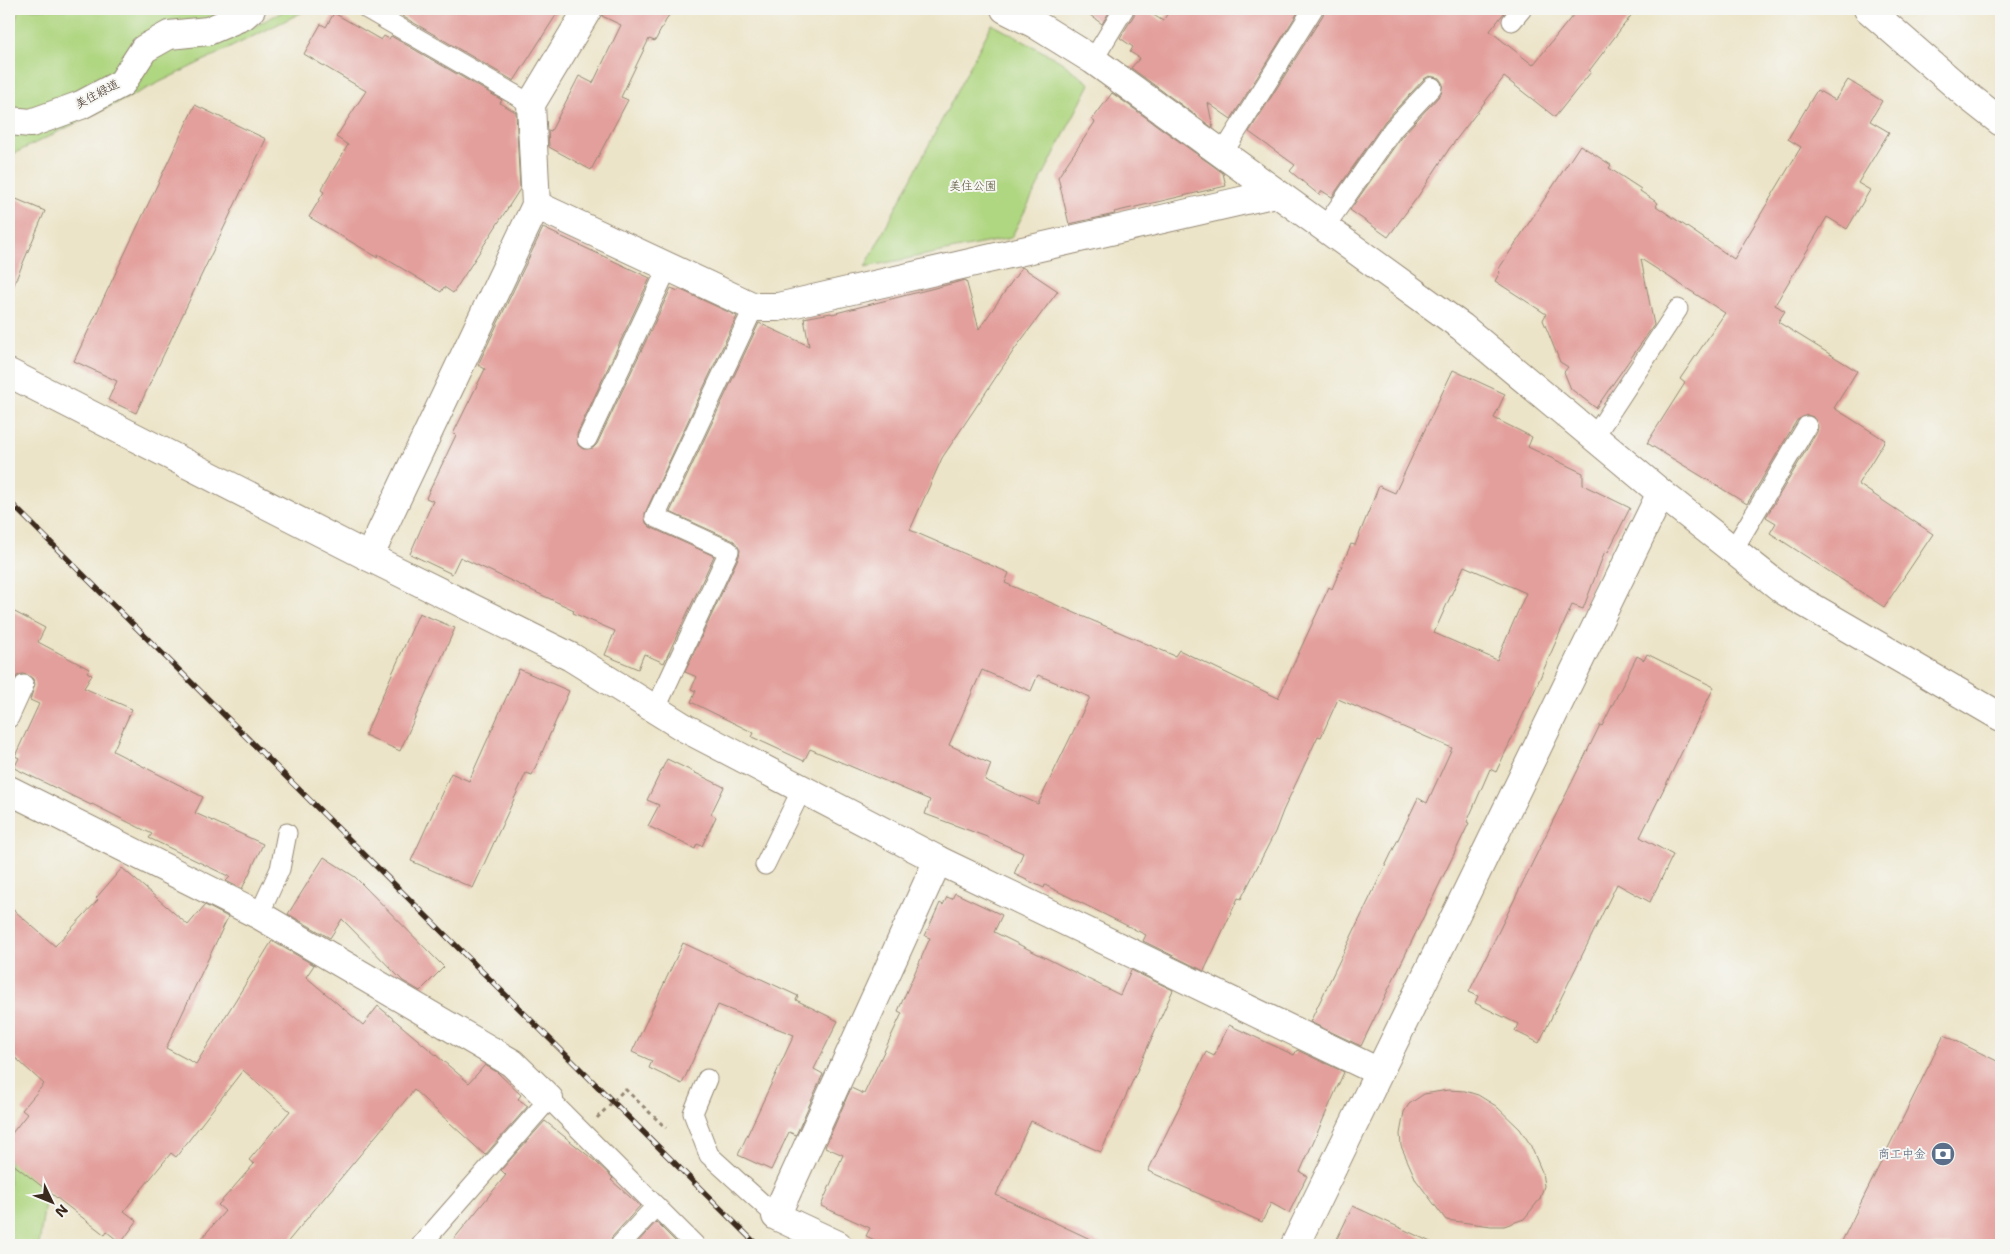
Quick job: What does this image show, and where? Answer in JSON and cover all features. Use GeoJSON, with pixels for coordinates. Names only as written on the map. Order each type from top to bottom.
{"type":"FeatureCollection","features":[{"type":"Feature","properties":{"kind":"street","name":"美住緑道"},"geometry":{"type":"LineString","coordinates":[[9,121],[31,123],[81,105],[122,83],[144,49],[169,35],[208,31],[243,16],[251,9]]}},
{"type":"Feature","properties":{"kind":"street"},"geometry":{"type":"LineString","coordinates":[[369,557],[536,205],[531,104],[588,9]]}},
{"type":"Feature","properties":{"kind":"street"},"geometry":{"type":"LineString","coordinates":[[1005,9],[1035,24],[1094,60],[1462,327],[1662,493],[1786,592],[2001,716]]}},
{"type":"Feature","properties":{"kind":"street"},"geometry":{"type":"LineString","coordinates":[[1868,9],[1968,96],[2001,122]]}},
{"type":"Feature","properties":{"kind":"street"},"geometry":{"type":"LineString","coordinates":[[536,205],[754,308],[778,307],[1276,193]]}},
{"type":"Feature","properties":{"kind":"street"},"geometry":{"type":"LineString","coordinates":[[9,373],[369,557],[571,657],[656,708],[685,728],[938,860],[1379,1072]]}},
{"type":"Feature","properties":{"kind":"street"},"geometry":{"type":"LineString","coordinates":[[1295,1245],[1662,493]]}},
{"type":"Feature","properties":{"kind":"street"},"geometry":{"type":"LineString","coordinates":[[9,790],[258,915],[512,1063],[549,1099]]}},
{"type":"Feature","properties":{"kind":"street"},"geometry":{"type":"LineString","coordinates":[[838,1245],[776,1216],[938,860]]}},
{"type":"Feature","properties":{"kind":"lane"},"geometry":{"type":"LineString","coordinates":[[367,9],[531,104]]}},
{"type":"Feature","properties":{"kind":"lane"},"geometry":{"type":"LineString","coordinates":[[1094,60],[1124,9]]}},
{"type":"Feature","properties":{"kind":"lane"},"geometry":{"type":"LineString","coordinates":[[1223,153],[1312,9]]}},
{"type":"Feature","properties":{"kind":"lane"},"geometry":{"type":"LineString","coordinates":[[1324,228],[1393,129],[1432,87]]}},
{"type":"Feature","properties":{"kind":"lane"},"geometry":{"type":"LineString","coordinates":[[587,439],[668,267]]}},
{"type":"Feature","properties":{"kind":"lane"},"geometry":{"type":"LineString","coordinates":[[656,708],[729,551],[655,517],[754,308]]}},
{"type":"Feature","properties":{"kind":"lane"},"geometry":{"type":"LineString","coordinates":[[1594,437],[1678,309]]}},
{"type":"Feature","properties":{"kind":"lane"},"geometry":{"type":"LineString","coordinates":[[1733,550],[1807,426]]}},
{"type":"Feature","properties":{"kind":"lane"},"geometry":{"type":"LineString","coordinates":[[9,718],[24,685]]}},
{"type":"Feature","properties":{"kind":"lane"},"geometry":{"type":"LineString","coordinates":[[765,865],[802,789]]}},
{"type":"Feature","properties":{"kind":"lane"},"geometry":{"type":"LineString","coordinates":[[258,915],[280,869],[287,833]]}},
{"type":"Feature","properties":{"kind":"lane"},"geometry":{"type":"LineString","coordinates":[[707,1080],[693,1112],[709,1154],[776,1216]]}},
{"type":"Feature","properties":{"kind":"lane"},"geometry":{"type":"LineString","coordinates":[[421,1245],[549,1099],[695,1245]]}},
{"type":"Feature","properties":{"kind":"lane"},"geometry":{"type":"LineString","coordinates":[[620,1245],[656,1206]]}},
{"type":"Feature","properties":{"kind":"path"},"geometry":{"type":"LineString","coordinates":[[597,1118],[625,1088],[668,1129]]}},
{"type":"Feature","properties":{"kind":"green space"},"geometry":{"type":"Polygon","coordinates":[[[20,9],[135,9],[140,11],[147,9],[233,9],[110,80],[27,114],[9,111],[9,35],[20,9]]]}},
{"type":"Feature","properties":{"kind":"green space"},"geometry":{"type":"Polygon","coordinates":[[[288,9],[309,9],[9,156],[9,133],[173,46],[233,37],[288,9]]]}},
{"type":"Feature","properties":{"kind":"green space","name":"美住公園"},"geometry":{"type":"Polygon","coordinates":[[[992,24],[1060,61],[1090,84],[1011,238],[865,267],[992,24]]]}},
{"type":"Feature","properties":{"kind":"green space"},"geometry":{"type":"Polygon","coordinates":[[[9,1155],[47,1189],[39,1245],[9,1245],[9,1155]]]}},
{"type":"Feature","properties":{"kind":"building"},"geometry":{"type":"Polygon","coordinates":[[[406,9],[560,9],[514,81],[402,16],[406,9]]]}},
{"type":"Feature","properties":{"kind":"building"},"geometry":{"type":"Polygon","coordinates":[[[604,9],[672,9],[655,41],[649,39],[621,97],[628,100],[591,170],[549,147],[548,130],[551,131],[579,76],[593,83],[621,25],[602,16],[604,9]]]}},
{"type":"Feature","properties":{"kind":"building"},"geometry":{"type":"Polygon","coordinates":[[[1082,9],[1111,9],[1102,24],[1082,9]]]}},
{"type":"Feature","properties":{"kind":"building"},"geometry":{"type":"Polygon","coordinates":[[[1135,9],[1144,9],[1163,21],[1170,9],[1300,9],[1231,119],[1208,103],[1213,128],[1131,68],[1140,58],[1130,52],[1133,47],[1120,38],[1134,15],[1135,9]]]}},
{"type":"Feature","properties":{"kind":"building"},"geometry":{"type":"Polygon","coordinates":[[[1324,9],[1507,9],[1490,31],[1533,65],[1578,9],[1636,9],[1589,71],[1591,72],[1555,117],[1504,77],[1449,149],[1419,195],[1388,237],[1350,210],[1402,136],[1441,94],[1443,84],[1439,78],[1429,76],[1424,79],[1385,121],[1332,197],[1322,191],[1319,195],[1290,171],[1295,165],[1249,132],[1323,15],[1324,9]]]}},
{"type":"Feature","properties":{"kind":"building"},"geometry":{"type":"Polygon","coordinates":[[[334,13],[381,40],[384,36],[389,39],[391,36],[502,100],[500,103],[516,112],[520,189],[453,293],[444,287],[441,292],[378,254],[377,257],[309,217],[324,192],[321,190],[348,145],[336,137],[366,91],[304,54],[321,24],[326,27],[334,13]]]}},
{"type":"Feature","properties":{"kind":"building"},"geometry":{"type":"Polygon","coordinates":[[[1848,80],[1882,101],[1870,121],[1889,132],[1858,183],[1870,190],[1847,229],[1827,217],[1775,305],[1785,311],[1778,322],[1857,371],[1834,408],[1885,440],[1858,484],[1933,534],[1884,607],[1770,533],[1776,523],[1766,517],[1817,432],[1818,426],[1813,417],[1807,415],[1797,420],[1747,504],[1647,443],[1685,383],[1680,379],[1725,313],[1641,259],[1654,325],[1596,408],[1571,389],[1564,372],[1568,367],[1560,362],[1543,320],[1546,314],[1495,281],[1500,272],[1498,270],[1580,145],[1611,165],[1609,168],[1641,189],[1640,191],[1658,203],[1656,206],[1734,259],[1801,147],[1788,139],[1817,90],[1835,100],[1848,80]]]}},
{"type":"Feature","properties":{"kind":"building"},"geometry":{"type":"Polygon","coordinates":[[[1112,93],[1223,173],[1226,186],[1069,224],[1058,177],[1095,122],[1092,120],[1112,93]]]}},
{"type":"Feature","properties":{"kind":"building"},"geometry":{"type":"Polygon","coordinates":[[[195,105],[266,139],[136,413],[108,400],[117,381],[74,361],[195,105]]]}},
{"type":"Feature","properties":{"kind":"building"},"geometry":{"type":"Polygon","coordinates":[[[9,196],[45,211],[9,296],[9,196]]]}},
{"type":"Feature","properties":{"kind":"building"},"geometry":{"type":"Polygon","coordinates":[[[543,228],[650,278],[577,434],[578,445],[583,449],[593,448],[597,444],[671,288],[678,291],[679,289],[737,316],[645,513],[646,523],[650,527],[714,556],[664,663],[644,654],[638,669],[605,655],[615,631],[573,613],[574,610],[460,557],[452,574],[410,554],[433,501],[426,498],[456,435],[453,434],[485,369],[478,365],[543,228]]]}},
{"type":"Feature","properties":{"kind":"building"},"geometry":{"type":"Polygon","coordinates":[[[1022,267],[1058,291],[1014,350],[942,458],[910,530],[1009,573],[1005,583],[1175,656],[1179,650],[1278,698],[1329,587],[1332,589],[1351,544],[1355,545],[1379,486],[1395,493],[1453,370],[1505,394],[1494,418],[1532,437],[1528,447],[1583,473],[1583,485],[1630,508],[1608,552],[1605,551],[1583,609],[1572,605],[1496,772],[1490,769],[1467,822],[1469,823],[1361,1046],[1310,1022],[1418,798],[1427,803],[1452,748],[1338,699],[1321,737],[1318,736],[1275,832],[1241,899],[1238,898],[1204,971],[1143,941],[1146,935],[1045,885],[1044,888],[1014,874],[1023,853],[987,837],[925,814],[930,800],[810,749],[804,761],[752,737],[754,733],[691,702],[696,691],[691,689],[697,677],[685,672],[739,556],[740,550],[734,541],[670,512],[759,323],[809,346],[804,318],[832,314],[966,280],[979,329],[1022,267]],[[1464,566],[1434,633],[1497,660],[1526,593],[1464,566]],[[982,670],[949,745],[991,764],[985,780],[1038,804],[1090,697],[1038,675],[1031,691],[982,670]]]}},
{"type":"Feature","properties":{"kind":"building"},"geometry":{"type":"Polygon","coordinates":[[[9,609],[45,628],[38,642],[89,669],[87,672],[92,675],[84,688],[132,709],[113,751],[203,797],[195,813],[263,844],[242,889],[226,881],[230,877],[149,838],[152,834],[14,768],[19,758],[15,756],[39,704],[30,700],[35,684],[28,675],[22,674],[17,676],[9,691],[9,609]]]}},
{"type":"Feature","properties":{"kind":"building"},"geometry":{"type":"Polygon","coordinates":[[[419,613],[455,628],[400,751],[365,735],[419,613]]]}},
{"type":"Feature","properties":{"kind":"building"},"geometry":{"type":"Polygon","coordinates":[[[1647,654],[1714,687],[1640,837],[1673,855],[1650,902],[1617,884],[1539,1043],[1515,1031],[1518,1024],[1475,1003],[1478,996],[1469,992],[1600,725],[1602,726],[1637,656],[1644,660],[1647,654]]]}},
{"type":"Feature","properties":{"kind":"building"},"geometry":{"type":"Polygon","coordinates":[[[519,669],[569,691],[532,775],[526,773],[473,888],[411,861],[451,773],[469,781],[519,669]]]}},
{"type":"Feature","properties":{"kind":"building"},"geometry":{"type":"Polygon","coordinates":[[[667,759],[724,787],[711,814],[716,817],[702,846],[697,844],[695,849],[648,826],[659,805],[647,800],[667,759]]]}},
{"type":"Feature","properties":{"kind":"building"},"geometry":{"type":"Polygon","coordinates":[[[324,857],[355,877],[444,967],[420,991],[403,981],[342,919],[330,938],[288,914],[324,857]]]}},
{"type":"Feature","properties":{"kind":"building"},"geometry":{"type":"Polygon","coordinates":[[[122,868],[188,925],[205,905],[228,917],[166,1048],[196,1064],[272,941],[314,965],[306,977],[363,1025],[378,1006],[469,1083],[485,1065],[497,1072],[521,1095],[518,1099],[528,1106],[485,1155],[414,1090],[285,1245],[196,1245],[225,1211],[218,1205],[254,1164],[249,1160],[290,1111],[243,1070],[176,1157],[171,1153],[124,1211],[137,1221],[121,1243],[107,1232],[105,1235],[9,1161],[9,1137],[27,1114],[22,1110],[44,1084],[9,1052],[9,906],[55,946],[98,900],[96,898],[122,868]]]}},
{"type":"Feature","properties":{"kind":"building"},"geometry":{"type":"Polygon","coordinates":[[[955,893],[1002,915],[994,932],[1120,995],[1131,970],[1173,990],[1101,1152],[1031,1121],[996,1195],[1103,1245],[886,1245],[866,1236],[870,1228],[821,1206],[843,1155],[825,1147],[851,1088],[864,1094],[902,1013],[898,1011],[930,938],[925,936],[940,903],[943,905],[947,897],[952,899],[955,893]]]}},
{"type":"Feature","properties":{"kind":"building"},"geometry":{"type":"Polygon","coordinates":[[[683,943],[798,996],[796,1000],[838,1021],[814,1069],[823,1074],[796,1135],[789,1132],[771,1170],[738,1155],[794,1035],[718,1005],[682,1084],[649,1068],[652,1061],[632,1052],[683,943]]]}},
{"type":"Feature","properties":{"kind":"building"},"geometry":{"type":"Polygon","coordinates":[[[1229,1025],[1294,1055],[1297,1050],[1344,1072],[1300,1172],[1307,1176],[1289,1213],[1271,1203],[1262,1222],[1148,1171],[1206,1052],[1214,1056],[1229,1025]]]}},
{"type":"Feature","properties":{"kind":"building","name":"商工中金"},"geometry":{"type":"Polygon","coordinates":[[[1944,1035],[2001,1063],[2001,1245],[1840,1245],[1944,1035]]]}},
{"type":"Feature","properties":{"kind":"building"},"geometry":{"type":"Polygon","coordinates":[[[1448,1090],[1465,1091],[1478,1095],[1496,1106],[1520,1129],[1530,1144],[1542,1172],[1544,1186],[1540,1199],[1524,1219],[1504,1226],[1446,1220],[1416,1180],[1401,1146],[1400,1134],[1404,1112],[1409,1104],[1424,1094],[1448,1090]]]}},
{"type":"Feature","properties":{"kind":"building"},"geometry":{"type":"Polygon","coordinates":[[[545,1121],[595,1161],[613,1178],[611,1180],[640,1206],[612,1237],[609,1245],[449,1245],[506,1175],[501,1170],[545,1121]]]}},
{"type":"Feature","properties":{"kind":"building"},"geometry":{"type":"Polygon","coordinates":[[[1353,1206],[1437,1245],[1334,1245],[1353,1206]]]}},
{"type":"Feature","properties":{"kind":"building"},"geometry":{"type":"Polygon","coordinates":[[[656,1222],[679,1245],[635,1245],[656,1222]]]}},
{"type":"Feature","properties":{"kind":"railway"},"geometry":{"type":"LineString","coordinates":[[9,501],[757,1245]]}},
{"type":"Feature","properties":{"kind":"place","name":"商工中金"},"geometry":{"type":"Point","coordinates":[1943,1154]}}]}
